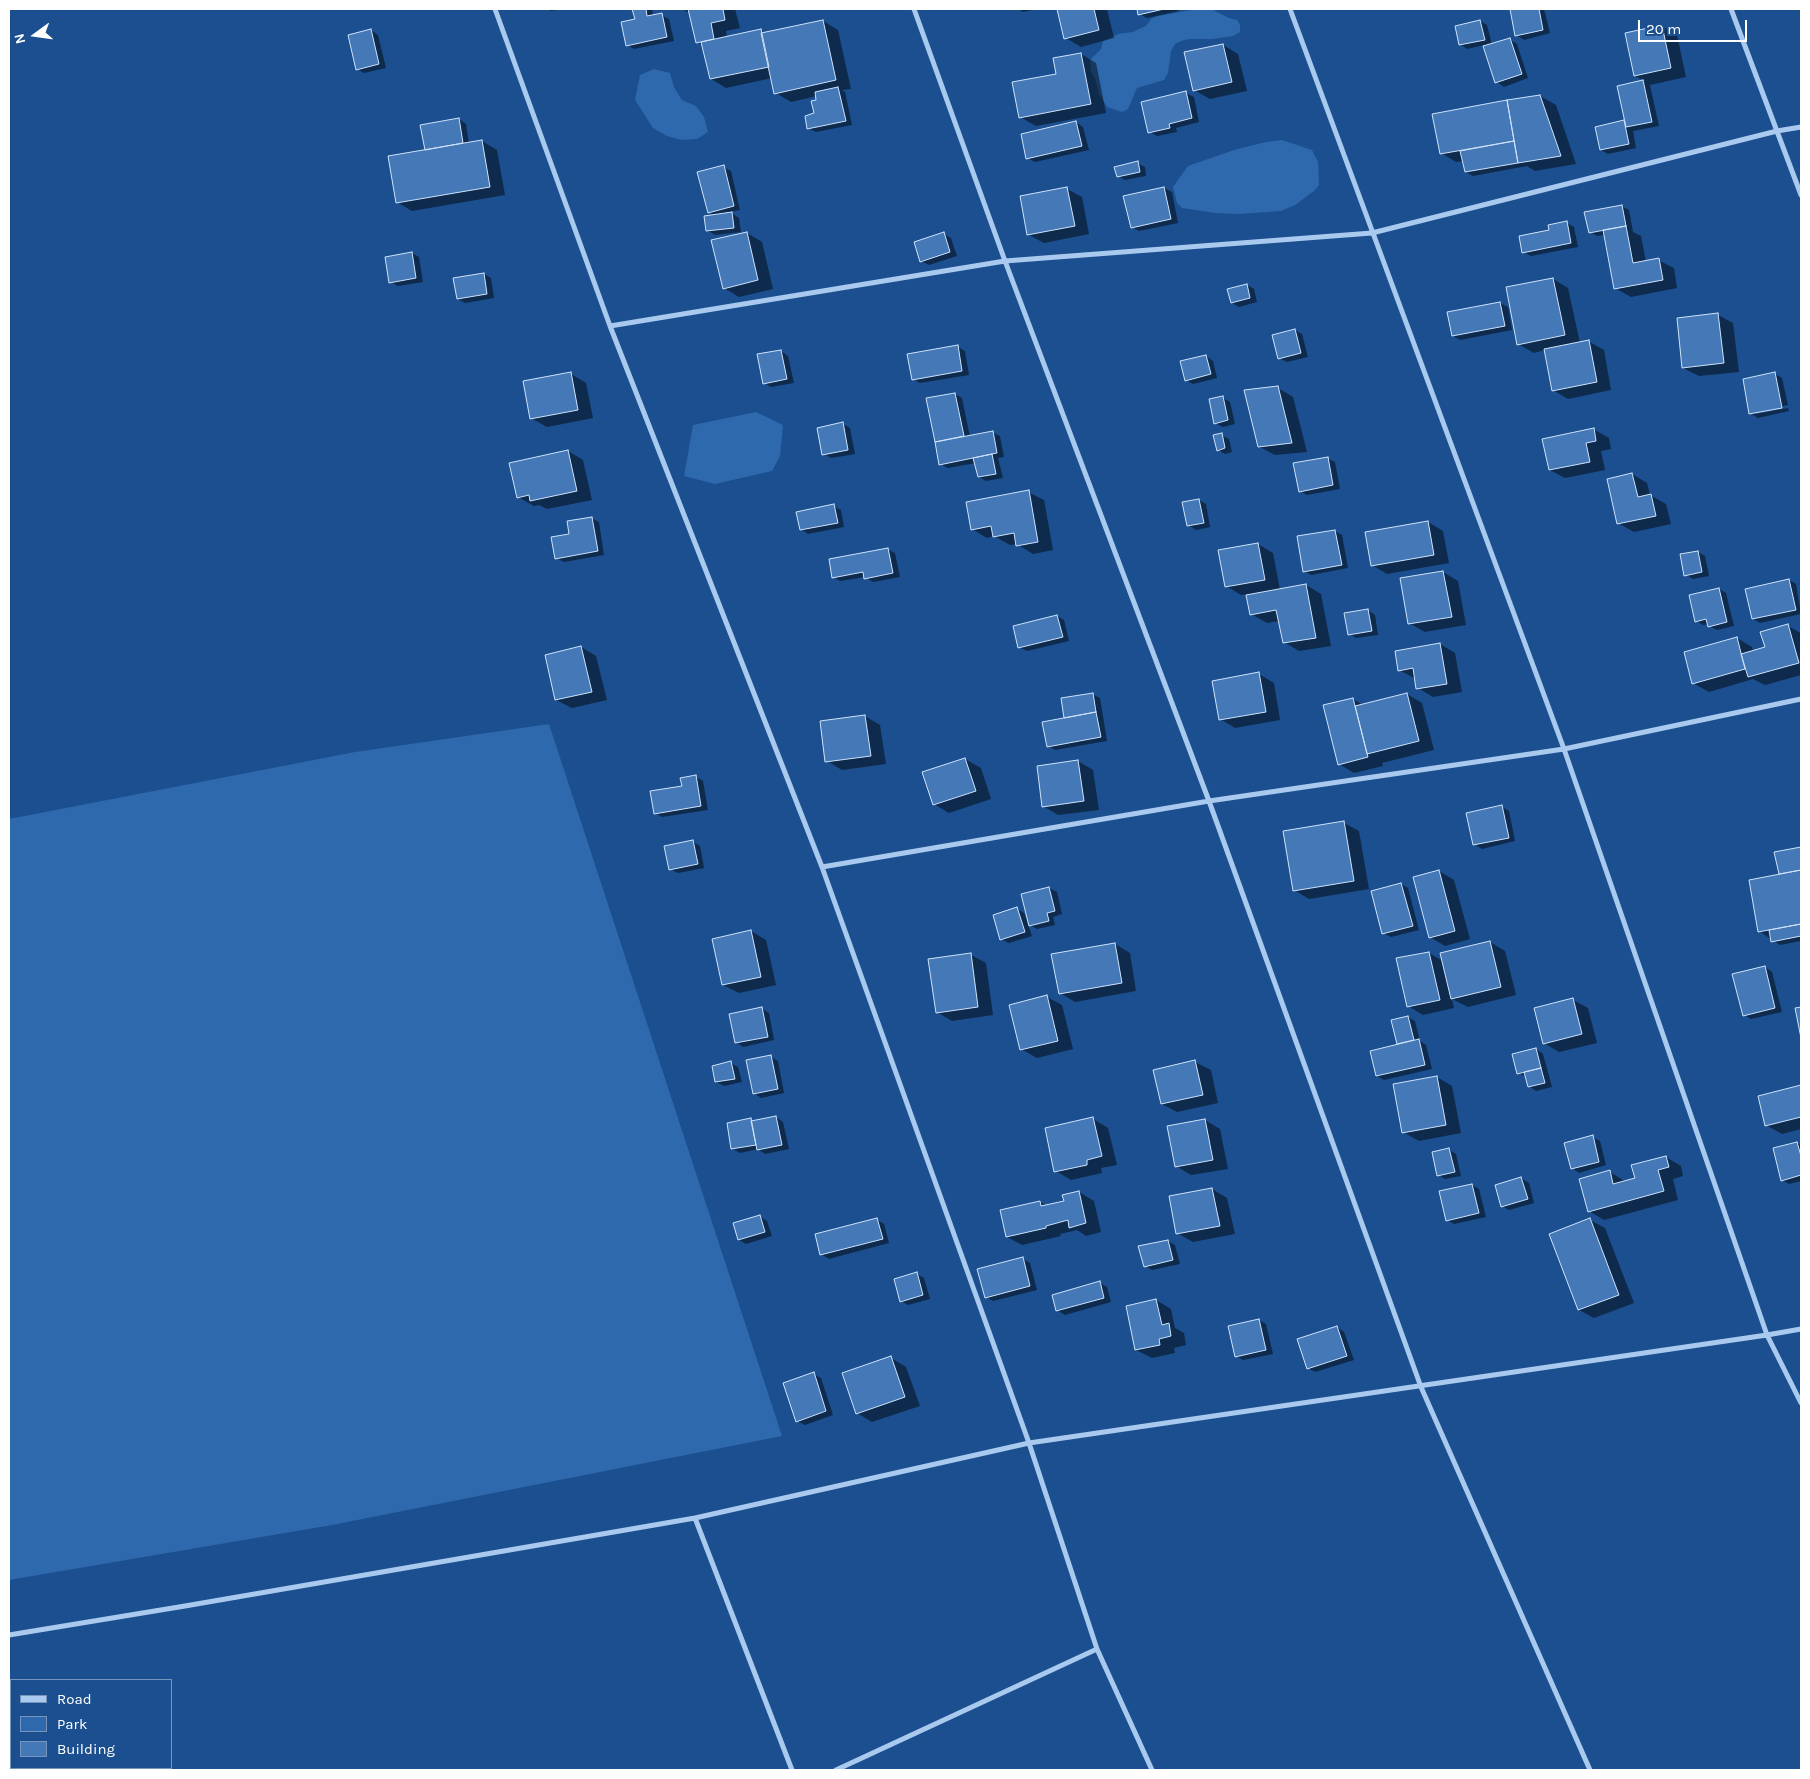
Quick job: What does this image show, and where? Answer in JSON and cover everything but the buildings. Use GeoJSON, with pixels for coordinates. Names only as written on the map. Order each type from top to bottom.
{"type":"FeatureCollection","features":[{"type":"Feature","properties":{"kind":"street"},"geometry":{"type":"LineString","coordinates":[[495,9],[610,326],[822,867],[1029,1444],[1097,1650],[1152,1770]]}},
{"type":"Feature","properties":{"kind":"street"},"geometry":{"type":"LineString","coordinates":[[914,9],[1005,261],[1209,801],[1421,1387],[1590,1770]]}},
{"type":"Feature","properties":{"kind":"street"},"geometry":{"type":"LineString","coordinates":[[1290,9],[1564,749],[1767,1335],[1801,1403]]}},
{"type":"Feature","properties":{"kind":"street"},"geometry":{"type":"LineString","coordinates":[[1731,9],[1801,195]]}},
{"type":"Feature","properties":{"kind":"street"},"geometry":{"type":"LineString","coordinates":[[610,326],[1005,261],[1372,233],[1776,131],[1801,127]]}},
{"type":"Feature","properties":{"kind":"street"},"geometry":{"type":"LineString","coordinates":[[822,867],[1209,801],[1564,749],[1801,699]]}},
{"type":"Feature","properties":{"kind":"street"},"geometry":{"type":"LineString","coordinates":[[9,1634],[185,1606],[695,1518],[1029,1444],[1801,1329]]}},
{"type":"Feature","properties":{"kind":"street"},"geometry":{"type":"LineString","coordinates":[[695,1518],[792,1770]]}},
{"type":"Feature","properties":{"kind":"street"},"geometry":{"type":"LineString","coordinates":[[836,1770],[1097,1650]]}},
{"type":"Feature","properties":{"kind":"green space"},"geometry":{"type":"Polygon","coordinates":[[[1197,9],[1211,9],[1237,20],[1240,25],[1240,32],[1233,36],[1212,39],[1189,39],[1175,44],[1171,51],[1168,73],[1164,80],[1137,88],[1128,109],[1122,112],[1107,107],[1099,94],[1091,72],[1090,60],[1101,49],[1103,41],[1118,34],[1133,32],[1146,26],[1151,19],[1158,16],[1197,9]]]}},
{"type":"Feature","properties":{"kind":"green space"},"geometry":{"type":"Polygon","coordinates":[[[654,69],[670,73],[674,87],[682,100],[696,106],[704,117],[708,132],[697,139],[682,140],[667,136],[653,128],[635,100],[640,75],[654,69]]]}},
{"type":"Feature","properties":{"kind":"green space"},"geometry":{"type":"Polygon","coordinates":[[[1282,140],[1312,150],[1318,162],[1319,185],[1295,205],[1281,211],[1239,214],[1215,213],[1182,208],[1177,203],[1173,187],[1188,166],[1234,150],[1282,140]]]}},
{"type":"Feature","properties":{"kind":"green space"},"geometry":{"type":"Polygon","coordinates":[[[756,412],[783,425],[780,456],[772,471],[715,484],[684,476],[693,425],[756,412]]]}},
{"type":"Feature","properties":{"kind":"green space"},"geometry":{"type":"Polygon","coordinates":[[[549,724],[782,1436],[332,1525],[9,1580],[9,819],[355,752],[549,724]]]}}]}
